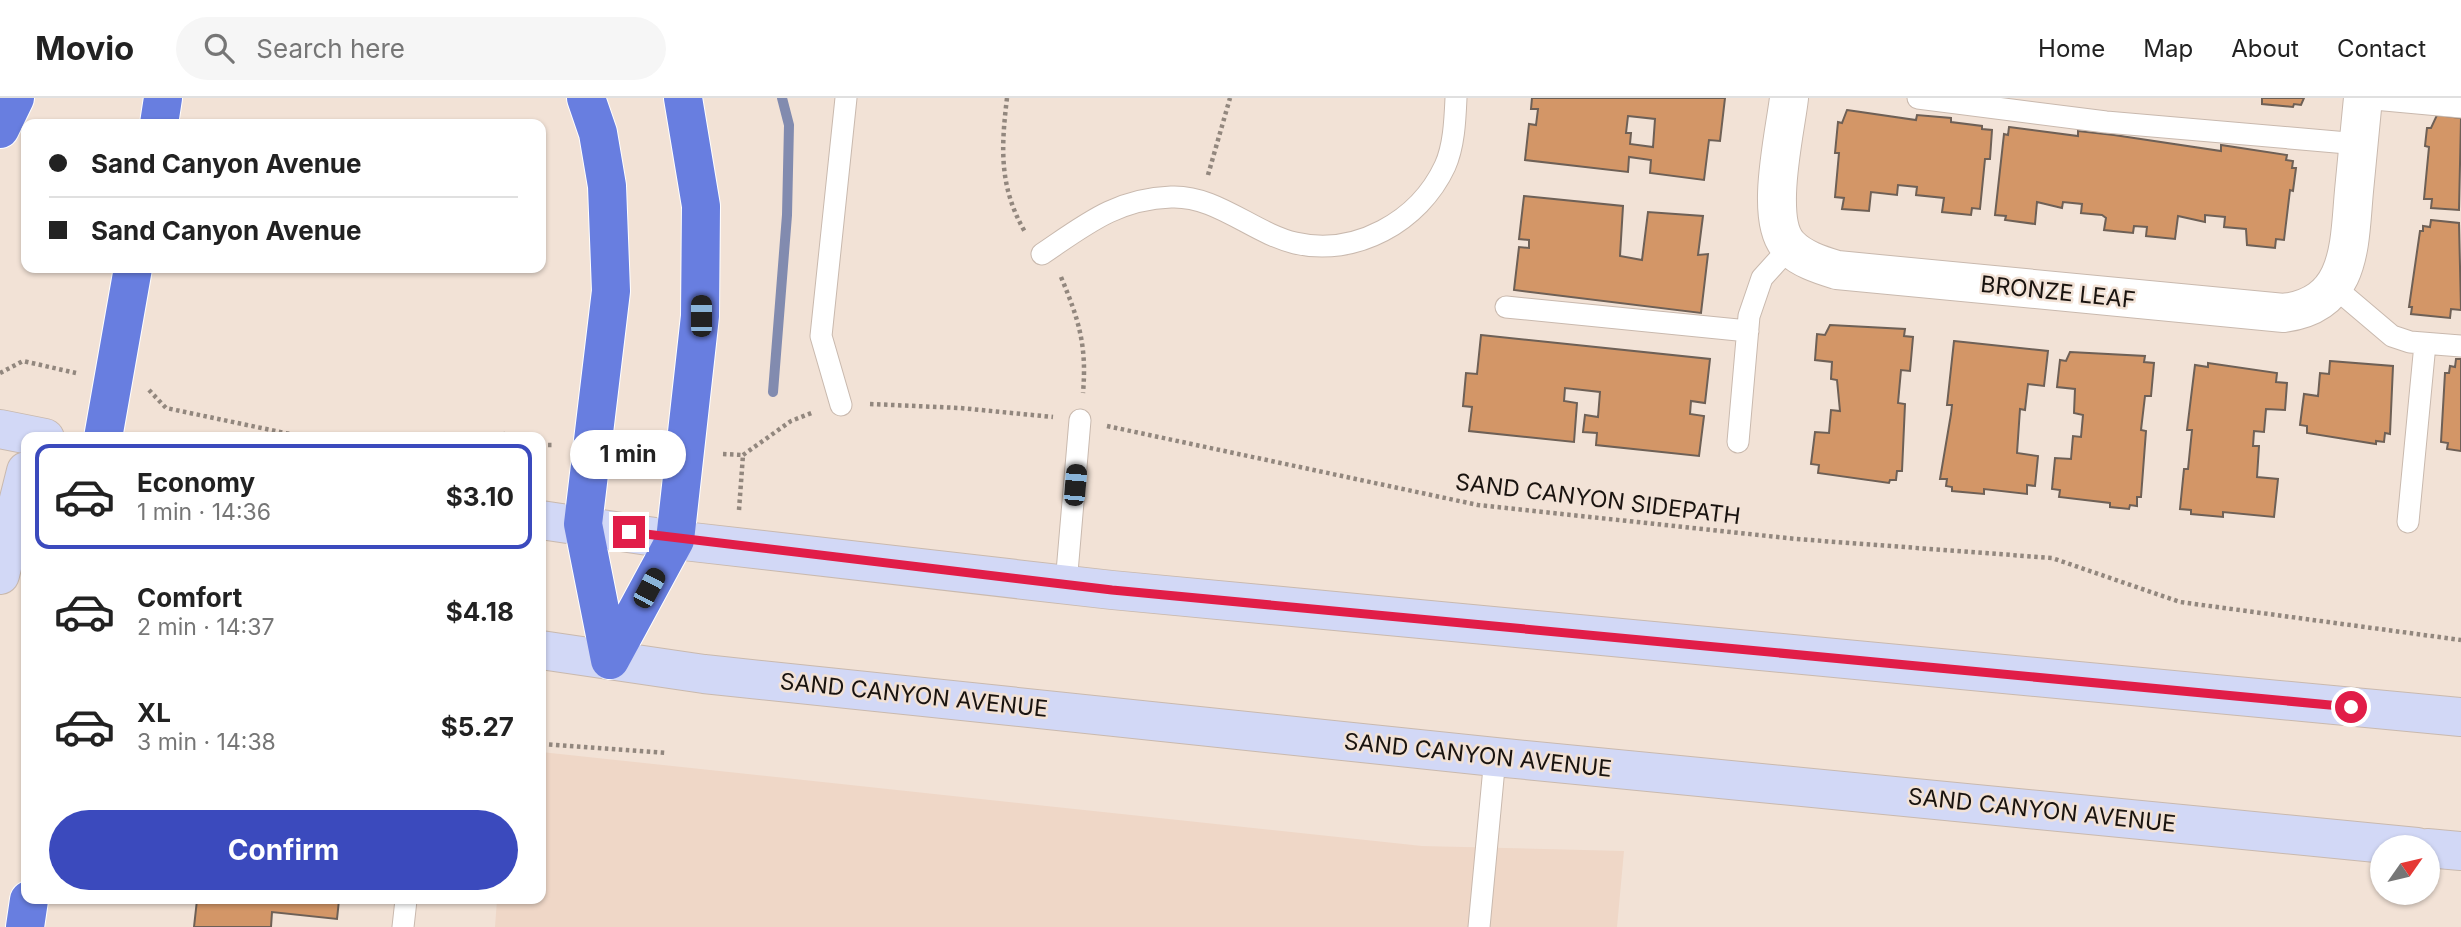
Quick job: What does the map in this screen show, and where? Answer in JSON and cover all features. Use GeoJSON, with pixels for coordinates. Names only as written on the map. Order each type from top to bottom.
{"type":"FeatureCollection","features":[{"type":"Feature","properties":{"kind":"highway"},"geometry":{"type":"LineString","coordinates":[[0,129],[15,98]]}},
{"type":"Feature","properties":{"kind":"highway"},"geometry":{"type":"LineString","coordinates":[[160,119],[163,98]]}},
{"type":"Feature","properties":{"kind":"highway"},"geometry":{"type":"LineString","coordinates":[[586,98],[598,133],[607,186],[611,291],[583,524],[610,660]]}},
{"type":"Feature","properties":{"kind":"highway"},"geometry":{"type":"LineString","coordinates":[[610,660],[675,540],[701,316],[701,206],[683,98]]}},
{"type":"Feature","properties":{"kind":"highway"},"geometry":{"type":"LineString","coordinates":[[104,432],[132,273]]}},
{"type":"Feature","properties":{"kind":"highway"},"geometry":{"type":"LineString","coordinates":[[25,927],[28,904]]}},
{"type":"Feature","properties":{"kind":"main road"},"geometry":{"type":"LineString","coordinates":[[0,575],[21,475]]}},
{"type":"Feature","properties":{"kind":"main road"},"geometry":{"type":"LineString","coordinates":[[546,520],[675,540],[1066,584],[2461,717]]}},
{"type":"Feature","properties":{"kind":"main road"},"geometry":{"type":"LineString","coordinates":[[0,584],[21,586]]}},
{"type":"Feature","properties":{"kind":"main road","name":"SAND CANYON AVENUE"},"geometry":{"type":"LineString","coordinates":[[546,651],[704,674],[1495,757],[2370,842]]}},
{"type":"Feature","properties":{"kind":"main road"},"geometry":{"type":"LineString","coordinates":[[2440,849],[2461,851]]}},
{"type":"Feature","properties":{"kind":"street"},"geometry":{"type":"LineString","coordinates":[[1789,98],[1777,207],[1780,230],[1790,247]]}},
{"type":"Feature","properties":{"kind":"street"},"geometry":{"type":"LineString","coordinates":[[2330,290],[2348,258],[2363,98]]}},
{"type":"Feature","properties":{"kind":"street","name":"BRONZE LEAF"},"geometry":{"type":"LineString","coordinates":[[1790,247],[1811,260],[1837,270],[2271,313],[2309,307],[2330,290]]}},
{"type":"Feature","properties":{"kind":"lane"},"geometry":{"type":"LineString","coordinates":[[841,405],[821,336],[846,98]]}},
{"type":"Feature","properties":{"kind":"lane"},"geometry":{"type":"LineString","coordinates":[[1042,254],[1111,209],[1131,201],[1174,197],[1200,203],[1293,242],[1327,247],[1366,240],[1401,220],[1424,197],[1445,166],[1455,128],[1456,98]]}},
{"type":"Feature","properties":{"kind":"lane"},"geometry":{"type":"LineString","coordinates":[[1918,98],[2106,122],[2359,144]]}},
{"type":"Feature","properties":{"kind":"lane"},"geometry":{"type":"LineString","coordinates":[[2363,98],[2461,107]]}},
{"type":"Feature","properties":{"kind":"lane"},"geometry":{"type":"LineString","coordinates":[[1738,442],[1749,316],[1762,278],[1790,247]]}},
{"type":"Feature","properties":{"kind":"lane"},"geometry":{"type":"LineString","coordinates":[[2330,290],[2392,336],[2426,344],[2461,346]]}},
{"type":"Feature","properties":{"kind":"lane"},"geometry":{"type":"LineString","coordinates":[[1506,307],[1748,331]]}},
{"type":"Feature","properties":{"kind":"lane"},"geometry":{"type":"LineString","coordinates":[[2408,522],[2426,344]]}},
{"type":"Feature","properties":{"kind":"lane"},"geometry":{"type":"LineString","coordinates":[[1066,584],[1080,420]]}},
{"type":"Feature","properties":{"kind":"lane"},"geometry":{"type":"LineString","coordinates":[[1479,927],[1495,757]]}},
{"type":"Feature","properties":{"kind":"lane"},"geometry":{"type":"LineString","coordinates":[[403,927],[406,904]]}},
{"type":"Feature","properties":{"kind":"path"},"geometry":{"type":"LineString","coordinates":[[1200,203],[1230,98]]}},
{"type":"Feature","properties":{"kind":"path"},"geometry":{"type":"LineString","coordinates":[[0,373],[23,361],[86,375]]}},
{"type":"Feature","properties":{"kind":"path"},"geometry":{"type":"LineString","coordinates":[[136,387],[148,390],[166,408],[280,432]]}},
{"type":"Feature","properties":{"kind":"path","name":"SAND CANYON SIDEPATH"},"geometry":{"type":"LineString","coordinates":[[743,455],[791,421],[841,405],[960,408],[1080,420],[1478,505],[1797,539],[2052,558],[2180,602],[2461,640]]}},
{"type":"Feature","properties":{"kind":"path"},"geometry":{"type":"LineString","coordinates":[[546,444],[743,455],[735,547]]}},
{"type":"Feature","properties":{"kind":"path"},"geometry":{"type":"LineString","coordinates":[[546,744],[666,753]]}},
{"type":"Feature","properties":{"kind":"shaded area"},"geometry":{"type":"Polygon","coordinates":[[[546,753],[1422,846],[1624,851],[1617,927],[495,927],[497,904],[546,904],[546,753]]]}},
{"type":"Feature","properties":{"kind":"building"},"geometry":{"type":"Polygon","coordinates":[[[1532,98],[1725,98],[1720,141],[1709,140],[1704,180],[1650,173],[1651,160],[1629,157],[1628,172],[1525,160],[1529,124],[1536,125],[1538,109],[1531,109],[1532,98]],[[1628,116],[1626,133],[1631,133],[1630,144],[1653,147],[1655,119],[1628,116]]]}},
{"type":"Feature","properties":{"kind":"building"},"geometry":{"type":"Polygon","coordinates":[[[2262,98],[2304,98],[2301,105],[2294,104],[2293,107],[2262,104],[2262,98]]]}},
{"type":"Feature","properties":{"kind":"building"},"geometry":{"type":"Polygon","coordinates":[[[1847,110],[1916,120],[1917,115],[1951,118],[1951,122],[1992,130],[1990,159],[1985,159],[1980,209],[1972,208],[1971,215],[1942,212],[1944,198],[1916,195],[1917,187],[1898,185],[1897,195],[1871,192],[1869,211],[1842,209],[1844,198],[1835,197],[1839,153],[1835,153],[1838,122],[1842,123],[1847,110]]]}},
{"type":"Feature","properties":{"kind":"building"},"geometry":{"type":"Polygon","coordinates":[[[2437,115],[2461,118],[2459,210],[2431,208],[2432,199],[2424,199],[2429,147],[2425,146],[2427,128],[2431,128],[2437,115]]]}},
{"type":"Feature","properties":{"kind":"building"},"geometry":{"type":"Polygon","coordinates":[[[2009,127],[2078,136],[2078,131],[2114,135],[2221,151],[2221,145],[2287,155],[2286,160],[2293,161],[2292,168],[2296,168],[2293,191],[2290,190],[2284,240],[2276,239],[2275,248],[2247,245],[2246,229],[2224,227],[2225,217],[2205,215],[2205,222],[2178,216],[2175,239],[2146,236],[2147,227],[2134,226],[2133,233],[2104,230],[2106,218],[2102,215],[2081,213],[2082,204],[2063,202],[2062,208],[2037,202],[2035,224],[2005,220],[2006,216],[1995,215],[2004,134],[2008,135],[2009,127]]]}},
{"type":"Feature","properties":{"kind":"building"},"geometry":{"type":"Polygon","coordinates":[[[1524,196],[1623,206],[1620,256],[1642,260],[1648,212],[1703,216],[1698,255],[1708,254],[1701,313],[1514,290],[1519,247],[1529,248],[1529,240],[1519,239],[1524,196]]]}},
{"type":"Feature","properties":{"kind":"building"},"geometry":{"type":"Polygon","coordinates":[[[2431,220],[2459,223],[2461,310],[2451,309],[2450,318],[2411,314],[2412,307],[2409,307],[2420,231],[2423,231],[2423,226],[2430,227],[2431,220]]]}},
{"type":"Feature","properties":{"kind":"building"},"geometry":{"type":"Polygon","coordinates":[[[1830,325],[1905,329],[1904,336],[1913,337],[1910,371],[1901,370],[1898,403],[1905,404],[1902,471],[1897,471],[1896,480],[1890,480],[1889,483],[1818,473],[1819,465],[1811,464],[1815,432],[1829,433],[1831,410],[1840,411],[1837,380],[1831,379],[1832,362],[1815,360],[1817,334],[1825,335],[1830,325]]]}},
{"type":"Feature","properties":{"kind":"building"},"geometry":{"type":"Polygon","coordinates":[[[1481,335],[1710,359],[1705,403],[1691,401],[1690,414],[1704,416],[1699,456],[1596,445],[1597,433],[1583,432],[1585,415],[1598,417],[1600,392],[1565,388],[1564,401],[1577,403],[1574,442],[1469,431],[1472,407],[1463,406],[1466,373],[1477,374],[1481,335]]]}},
{"type":"Feature","properties":{"kind":"building"},"geometry":{"type":"Polygon","coordinates":[[[1954,341],[2048,351],[2044,386],[2028,384],[2025,410],[2020,409],[2017,453],[2038,456],[2035,486],[2027,485],[2027,494],[1984,489],[1984,494],[1952,491],[1952,487],[1946,486],[1947,479],[1940,479],[1952,405],[1947,405],[1954,341]]]}},
{"type":"Feature","properties":{"kind":"building"},"geometry":{"type":"Polygon","coordinates":[[[2070,352],[2145,356],[2144,362],[2154,363],[2151,396],[2145,396],[2141,430],[2146,431],[2141,497],[2137,497],[2137,506],[2130,505],[2129,509],[2110,507],[2110,503],[2059,497],[2060,490],[2052,489],[2055,458],[2071,459],[2073,436],[2081,437],[2083,415],[2074,413],[2075,389],[2057,387],[2060,360],[2066,361],[2070,352]]]}},
{"type":"Feature","properties":{"kind":"building"},"geometry":{"type":"Polygon","coordinates":[[[2456,359],[2461,359],[2461,451],[2447,449],[2448,443],[2441,442],[2445,373],[2449,373],[2450,366],[2455,367],[2456,359]]]}},
{"type":"Feature","properties":{"kind":"building"},"geometry":{"type":"Polygon","coordinates":[[[2330,361],[2393,366],[2390,434],[2385,433],[2384,442],[2376,441],[2376,444],[2307,433],[2307,426],[2300,425],[2304,394],[2318,396],[2320,373],[2329,374],[2330,361]]]}},
{"type":"Feature","properties":{"kind":"building"},"geometry":{"type":"Polygon","coordinates":[[[2208,363],[2277,373],[2276,382],[2287,383],[2285,410],[2266,409],[2264,432],[2254,431],[2253,446],[2259,446],[2257,477],[2278,479],[2274,517],[2223,512],[2223,517],[2191,514],[2191,510],[2180,509],[2184,469],[2188,469],[2192,430],[2187,430],[2195,365],[2208,367],[2208,363]]]}},
{"type":"Feature","properties":{"kind":"building"},"geometry":{"type":"Polygon","coordinates":[[[197,904],[339,904],[337,919],[272,912],[271,927],[194,927],[197,904]]]}},
{"type":"Feature","properties":{"kind":"waterway"},"geometry":{"type":"LineString","coordinates":[[773,392],[787,215],[789,125],[782,98]]}},
{"type":"Feature","properties":{"kind":"route"},"geometry":{"type":"LineString","coordinates":[[629,532],[675,540],[1112,590],[2351,707]]}}]}
